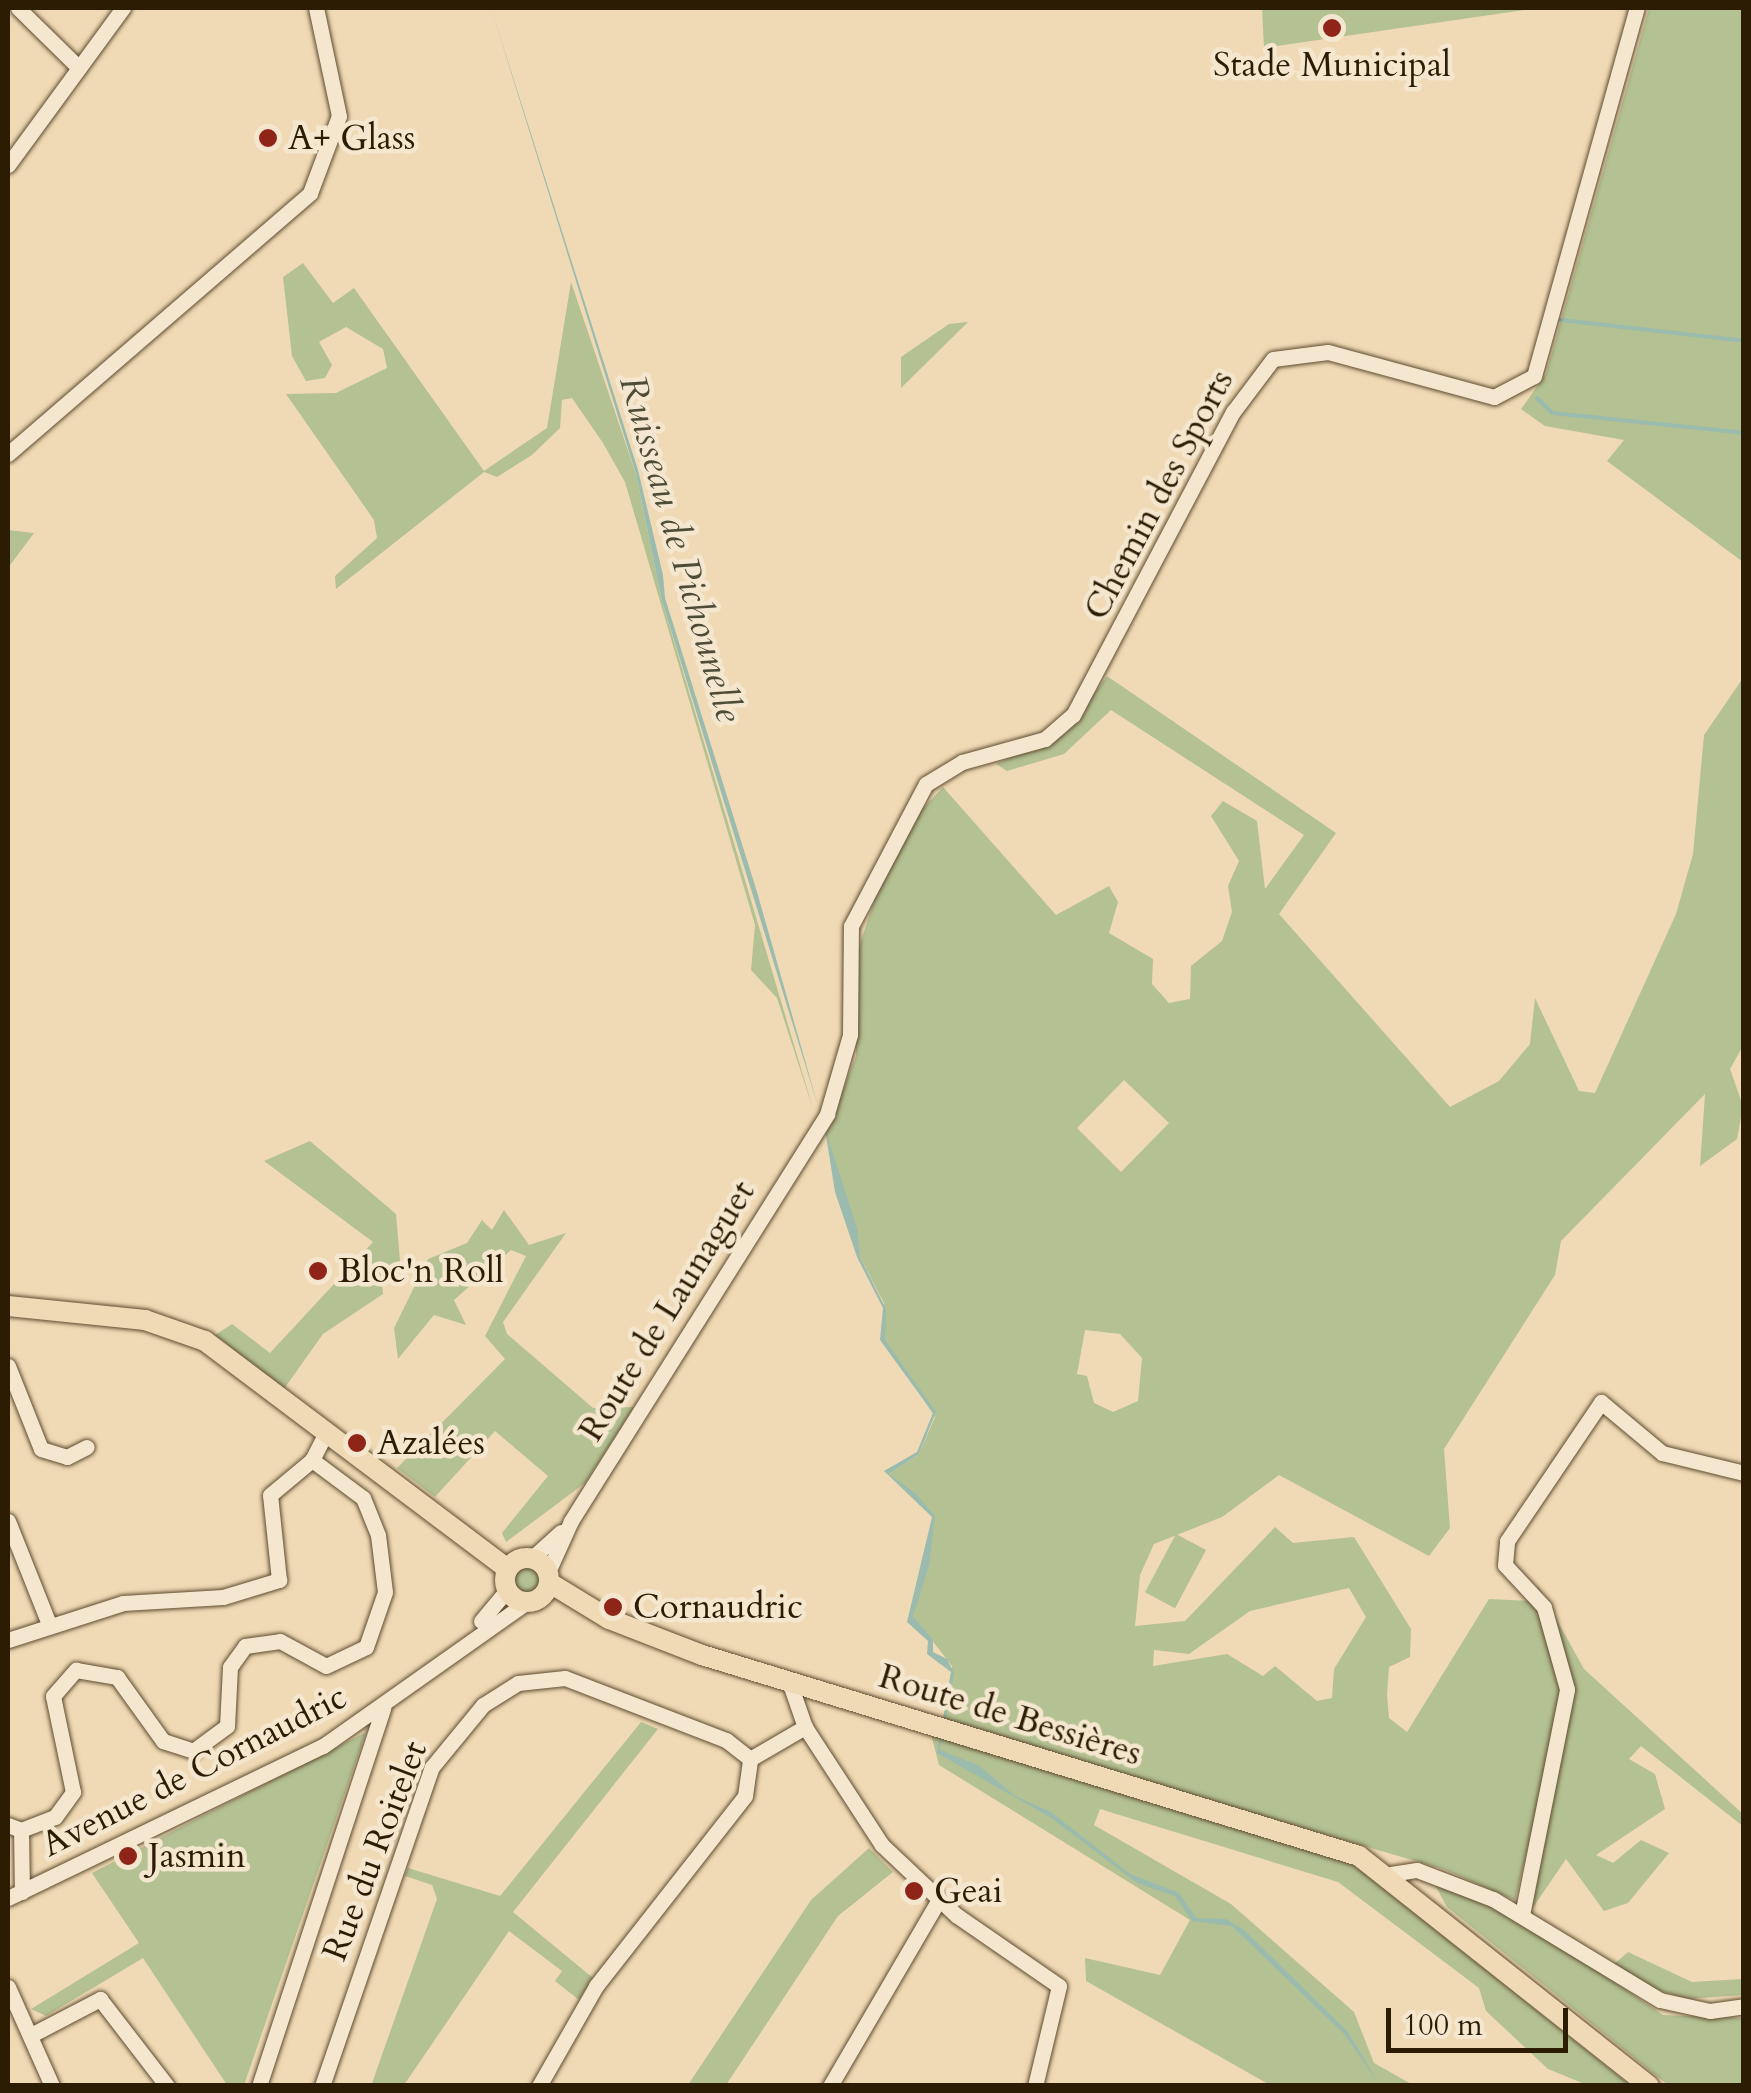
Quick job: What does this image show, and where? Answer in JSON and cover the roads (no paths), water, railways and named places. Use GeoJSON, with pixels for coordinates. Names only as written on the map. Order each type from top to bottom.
{"type":"FeatureCollection","features":[{"type":"Feature","properties":{"kind":"main road"},"geometry":{"type":"LineString","coordinates":[[8,1306],[165,1324],[230,1356],[508,1580],[539,1583]]}},
{"type":"Feature","properties":{"kind":"main road","name":"Route de Bessières"},"geometry":{"type":"LineString","coordinates":[[508,1580],[539,1583],[609,1620],[790,1684],[1331,1845],[1391,1874],[1649,2086]]}},
{"type":"Feature","properties":{"kind":"street"},"geometry":{"type":"LineString","coordinates":[[18,8],[78,67]]}},
{"type":"Feature","properties":{"kind":"street"},"geometry":{"type":"LineString","coordinates":[[8,166],[124,8]]}},
{"type":"Feature","properties":{"kind":"street"},"geometry":{"type":"LineString","coordinates":[[8,454],[310,193],[338,116],[316,8]]}},
{"type":"Feature","properties":{"kind":"street","name":"Chemin des Sports"},"geometry":{"type":"LineString","coordinates":[[815,1132],[850,1035],[851,926],[901,820],[946,771],[1045,739],[1073,715],[1256,376],[1273,358],[1306,349],[1494,397],[1534,376],[1637,8]]}},
{"type":"Feature","properties":{"kind":"street","name":"Route de Launaguet"},"geometry":{"type":"LineString","coordinates":[[539,1583],[571,1521],[815,1132]]}},
{"type":"Feature","properties":{"kind":"street"},"geometry":{"type":"LineString","coordinates":[[8,1366],[41,1449],[67,1457],[87,1447]]}},
{"type":"Feature","properties":{"kind":"street"},"geometry":{"type":"LineString","coordinates":[[1522,1915],[1568,1689],[1544,1607],[1512,1577],[1504,1550],[1601,1402],[1662,1453],[1744,1473]]}},
{"type":"Feature","properties":{"kind":"street"},"geometry":{"type":"LineString","coordinates":[[8,1640],[122,1603],[223,1597],[279,1580],[270,1495],[312,1460],[326,1432]]}},
{"type":"Feature","properties":{"kind":"street"},"geometry":{"type":"LineString","coordinates":[[14,1895],[14,1828],[55,1817],[73,1792],[53,1696],[76,1670],[117,1677],[164,1742],[194,1751],[227,1726],[230,1667],[245,1646],[280,1641],[326,1666],[366,1647],[385,1592],[378,1535],[363,1498],[312,1460]]}},
{"type":"Feature","properties":{"kind":"street"},"geometry":{"type":"LineString","coordinates":[[8,1521],[13,1550],[50,1624]]}},
{"type":"Feature","properties":{"kind":"street","name":"Avenue de Cornaudric"},"geometry":{"type":"LineString","coordinates":[[450,1652],[508,1580]]}},
{"type":"Feature","properties":{"kind":"street","name":"Avenue de Cornaudric"},"geometry":{"type":"LineString","coordinates":[[14,1895],[301,1758],[382,1708],[539,1583]]}},
{"type":"Feature","properties":{"kind":"street","name":"Rue du Roitelet"},"geometry":{"type":"LineString","coordinates":[[322,2086],[432,1766],[483,1705],[518,1683],[565,1678],[726,1740],[750,1759]]}},
{"type":"Feature","properties":{"kind":"street"},"geometry":{"type":"LineString","coordinates":[[790,1684],[806,1727],[882,1846],[938,1900],[1059,1986],[1036,2086]]}},
{"type":"Feature","properties":{"kind":"street"},"geometry":{"type":"LineString","coordinates":[[264,2084],[382,1708]]}},
{"type":"Feature","properties":{"kind":"street"},"geometry":{"type":"LineString","coordinates":[[540,2086],[596,1986],[746,1796],[750,1759],[806,1727]]}},
{"type":"Feature","properties":{"kind":"street"},"geometry":{"type":"LineString","coordinates":[[1391,1874],[1417,1870],[1522,1915],[1660,2000],[1710,2011],[1744,2006]]}},
{"type":"Feature","properties":{"kind":"street"},"geometry":{"type":"LineString","coordinates":[[830,2086],[938,1900]]}},
{"type":"Feature","properties":{"kind":"street"},"geometry":{"type":"LineString","coordinates":[[8,1987],[33,2034],[52,2086]]}},
{"type":"Feature","properties":{"kind":"street"},"geometry":{"type":"LineString","coordinates":[[33,2034],[100,1999],[167,2086]]}},
{"type":"Feature","properties":{"kind":"waterway"},"geometry":{"type":"LineString","coordinates":[[1561,320],[1744,341]]}},
{"type":"Feature","properties":{"kind":"waterway"},"geometry":{"type":"LineString","coordinates":[[1537,398],[1552,413],[1744,433]]}},
{"type":"Feature","properties":{"kind":"place","name":"Stade Municipal"},"geometry":{"type":"Point","coordinates":[1332,28]}},
{"type":"Feature","properties":{"kind":"place","name":"A+ Glass"},"geometry":{"type":"Point","coordinates":[268,138]}},
{"type":"Feature","properties":{"kind":"place","name":"Bloc'n Roll"},"geometry":{"type":"Point","coordinates":[318,1271]}},
{"type":"Feature","properties":{"kind":"place","name":"Azalées"},"geometry":{"type":"Point","coordinates":[357,1443]}},
{"type":"Feature","properties":{"kind":"place","name":"Cornaudric"},"geometry":{"type":"Point","coordinates":[613,1607]}},
{"type":"Feature","properties":{"kind":"place","name":"Jasmin"},"geometry":{"type":"Point","coordinates":[128,1856]}},
{"type":"Feature","properties":{"kind":"place","name":"Geai"},"geometry":{"type":"Point","coordinates":[914,1891]}},
{"type":"Feature","properties":{"kind":"water label","name":"Ruisseau de Pichounelle"},"geometry":{"type":"Point","coordinates":[680,549]}}]}
